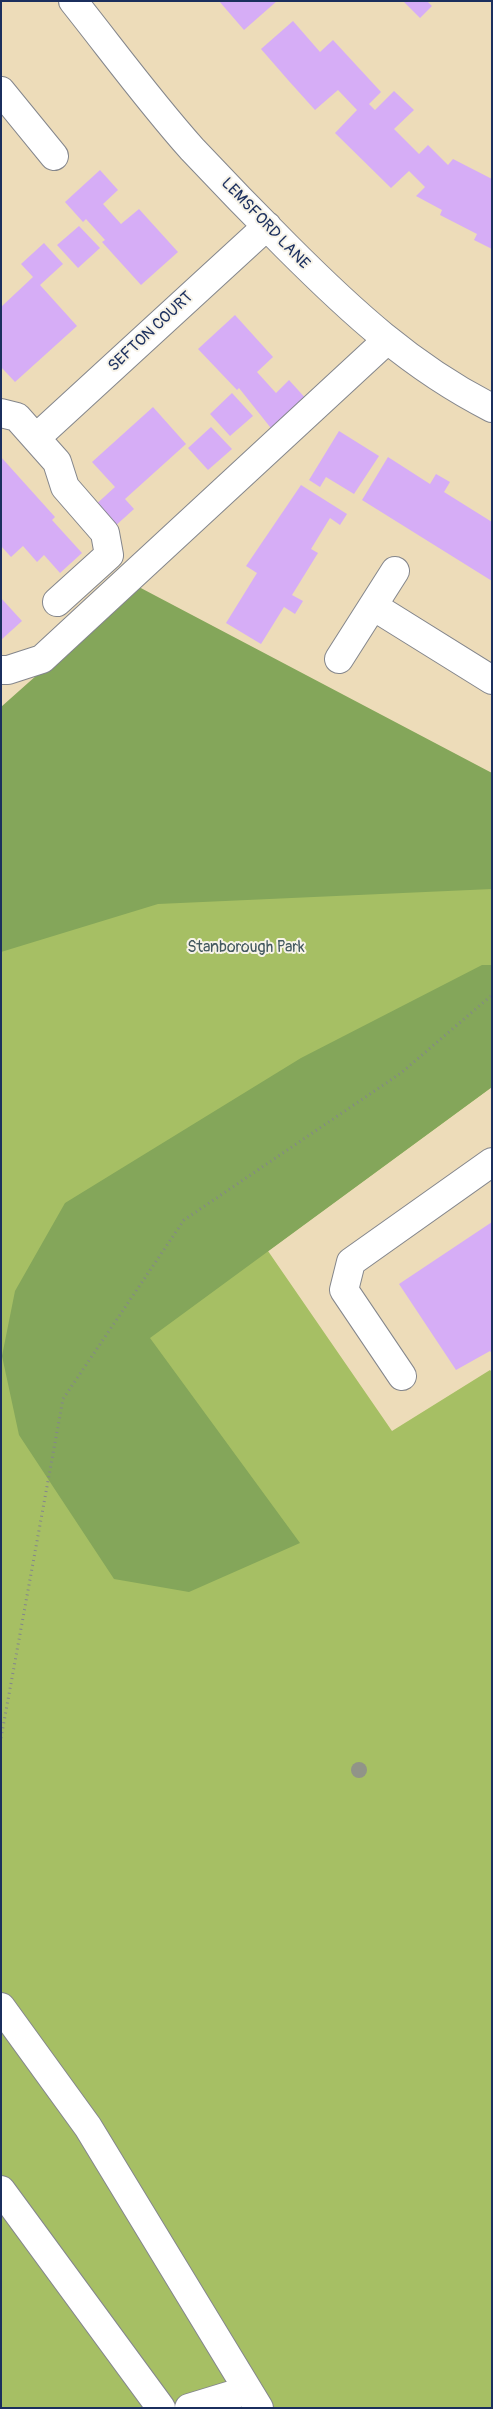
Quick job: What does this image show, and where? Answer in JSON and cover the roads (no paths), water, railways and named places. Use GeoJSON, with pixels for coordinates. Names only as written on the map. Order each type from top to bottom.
{"type":"FeatureCollection","features":[{"type":"Feature","properties":{"kind":"street","name":"LEMSFORD LANE"},"geometry":{"type":"LineString","coordinates":[[73,1],[192,148],[343,303],[387,340],[465,394],[492,408]]}},
{"type":"Feature","properties":{"kind":"street"},"geometry":{"type":"LineString","coordinates":[[4,102],[54,156]]}},
{"type":"Feature","properties":{"kind":"street","name":"SEFTON COURT"},"geometry":{"type":"LineString","coordinates":[[36,438],[267,226]]}},
{"type":"Feature","properties":{"kind":"street"},"geometry":{"type":"LineString","coordinates":[[1,670],[8,670],[42,659],[387,340]]}},
{"type":"Feature","properties":{"kind":"street"},"geometry":{"type":"LineString","coordinates":[[1,413],[17,417],[36,438],[57,462],[64,487],[106,533],[109,555],[57,602]]}},
{"type":"Feature","properties":{"kind":"street"},"geometry":{"type":"LineString","coordinates":[[339,659],[395,571]]}},
{"type":"Feature","properties":{"kind":"street"},"geometry":{"type":"LineString","coordinates":[[373,606],[492,680]]}},
{"type":"Feature","properties":{"kind":"street"},"geometry":{"type":"LineString","coordinates":[[402,1376],[344,1290],[351,1262],[492,1162]]}},
{"type":"Feature","properties":{"kind":"street"},"geometry":{"type":"LineString","coordinates":[[1,2007],[88,2127],[254,2399],[189,2408]]}},
{"type":"Feature","properties":{"kind":"street"},"geometry":{"type":"LineString","coordinates":[[1,2190],[161,2408]]}},
{"type":"Feature","properties":{"kind":"park label","name":"Stanborough Park"},"geometry":{"type":"Point","coordinates":[246,948]}}]}
